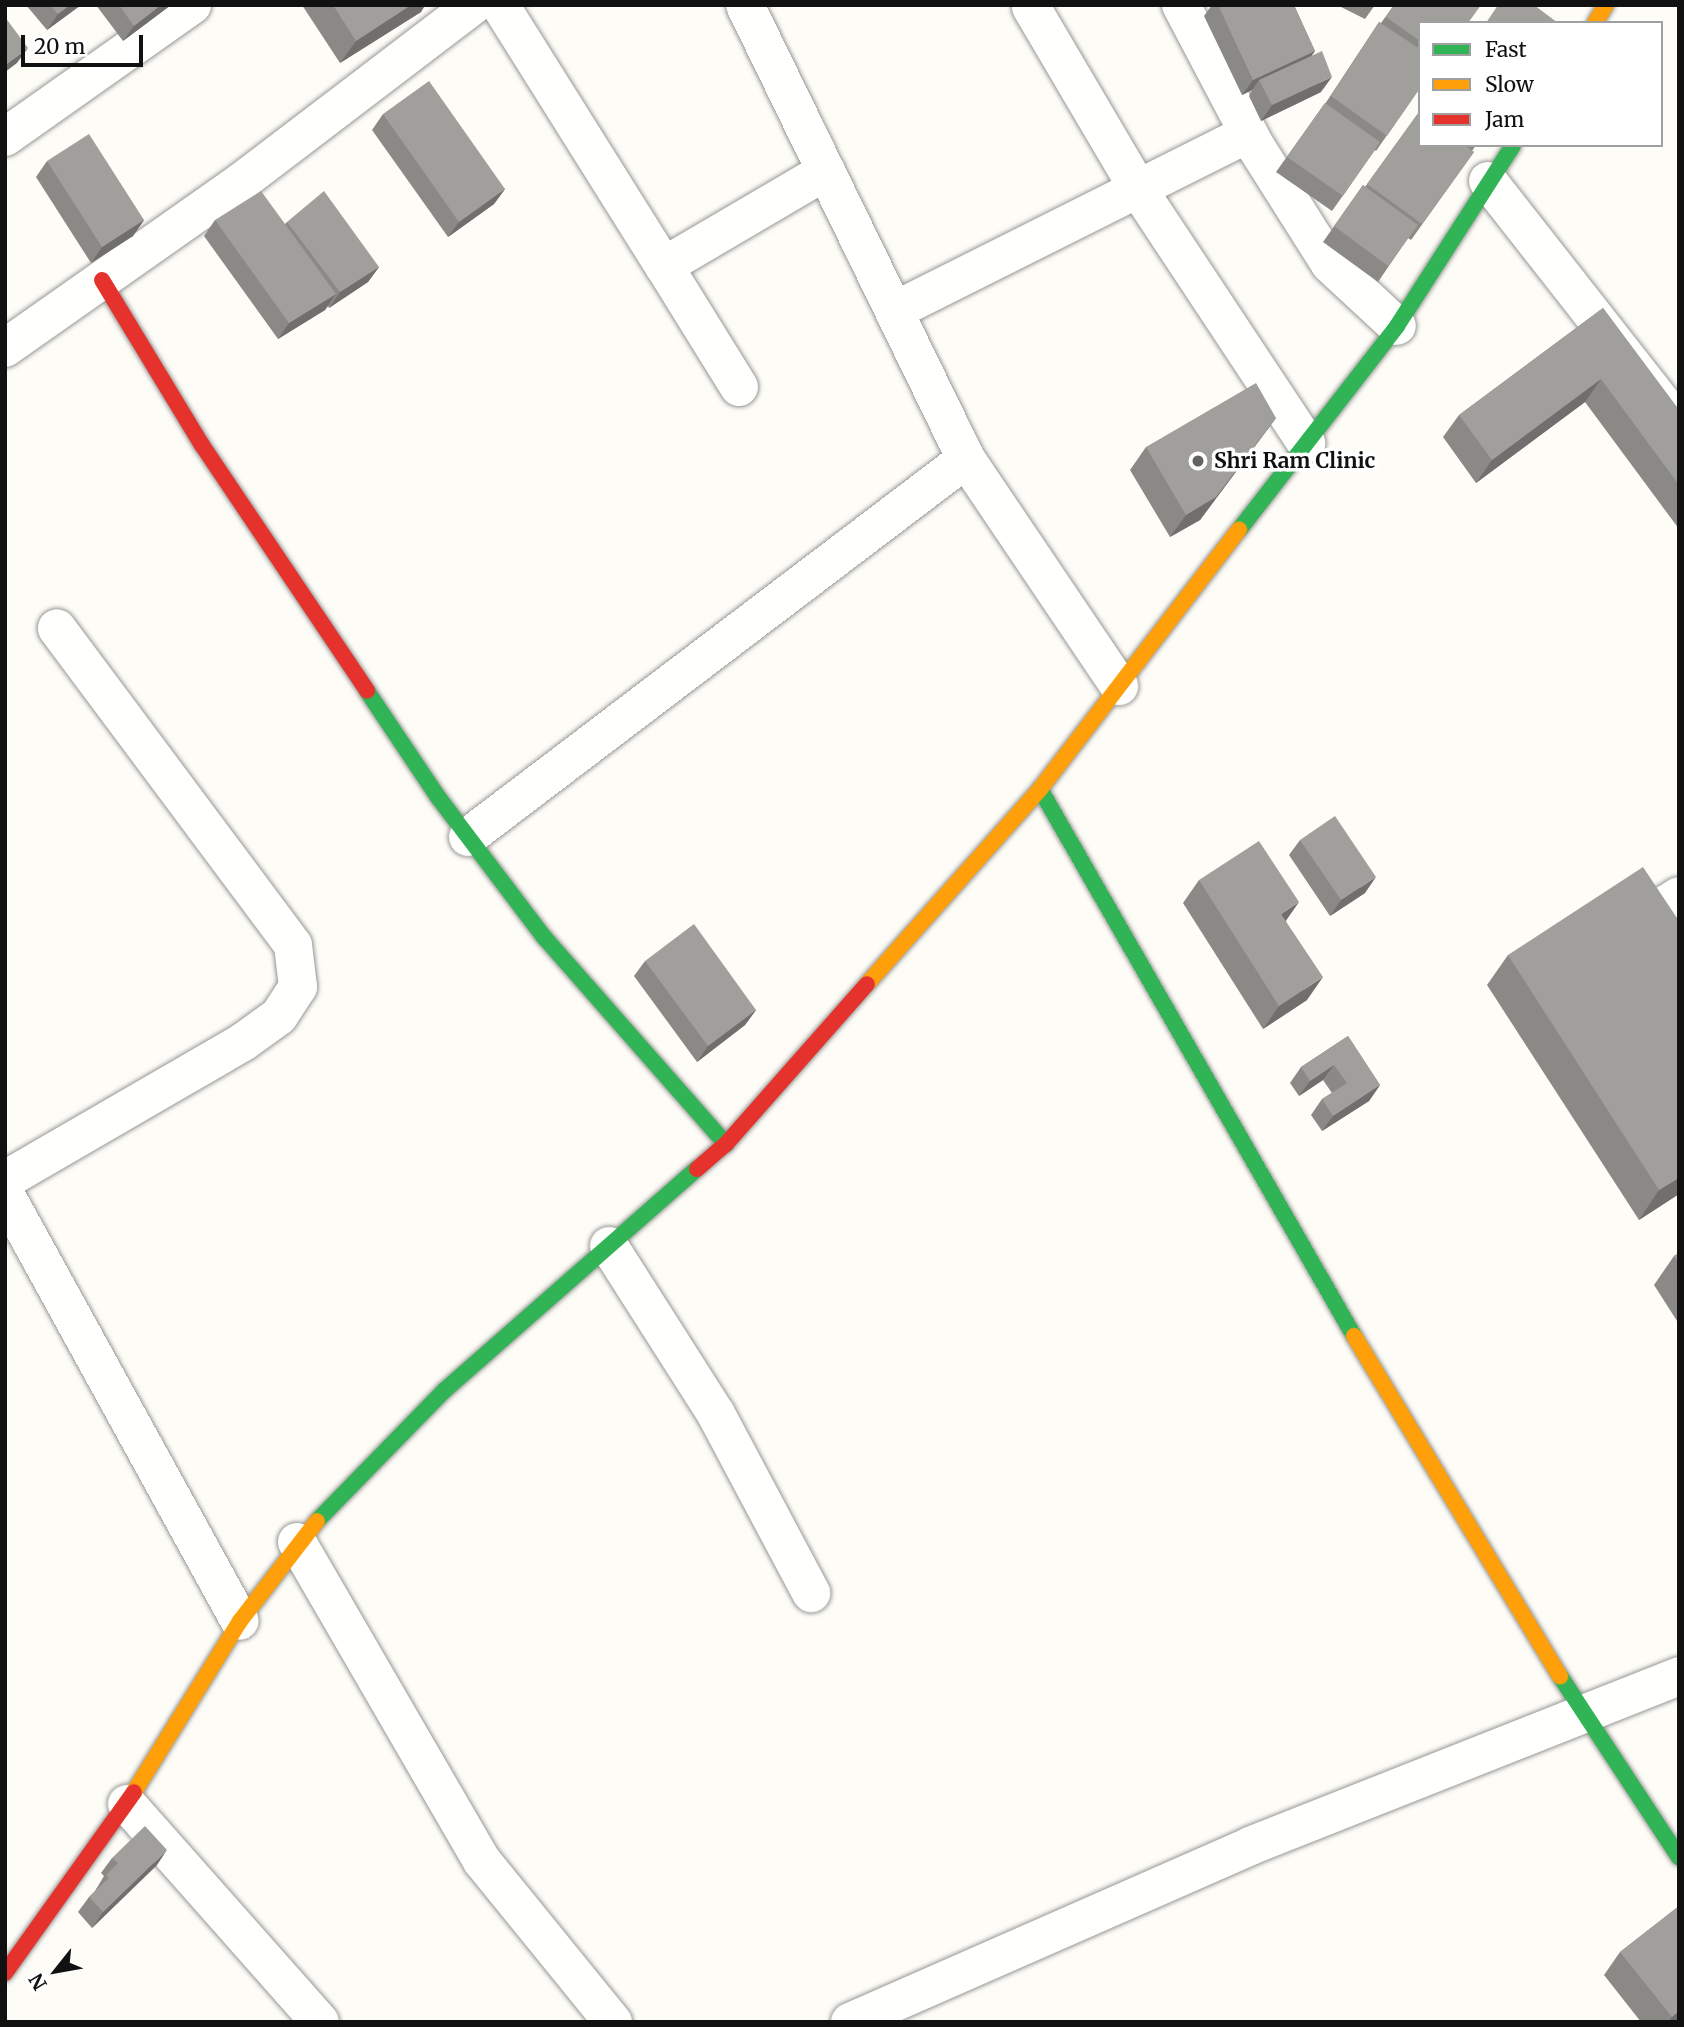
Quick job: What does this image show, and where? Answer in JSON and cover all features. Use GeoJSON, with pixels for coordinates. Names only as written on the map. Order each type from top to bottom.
{"type":"FeatureCollection","features":[{"type":"Feature","properties":{"kind":"street"},"geometry":{"type":"LineString","coordinates":[[5,137],[192,5]]}},
{"type":"Feature","properties":{"kind":"street"},"geometry":{"type":"LineString","coordinates":[[5,348],[241,182],[473,5]]}},
{"type":"Feature","properties":{"kind":"street"},"geometry":{"type":"LineString","coordinates":[[500,5],[739,387]]}},
{"type":"Feature","properties":{"kind":"street"},"geometry":{"type":"LineString","coordinates":[[745,5],[967,459],[1119,686]]}},
{"type":"Feature","properties":{"kind":"street"},"geometry":{"type":"LineString","coordinates":[[1181,5],[1248,134],[1330,264],[1397,326]]}},
{"type":"Feature","properties":{"kind":"street"},"geometry":{"type":"LineString","coordinates":[[1596,21],[1606,5]]}},
{"type":"Feature","properties":{"kind":"street"},"geometry":{"type":"LineString","coordinates":[[1031,7],[1138,189],[1306,443]]}},
{"type":"Feature","properties":{"kind":"street"},"geometry":{"type":"LineString","coordinates":[[896,310],[1248,134]]}},
{"type":"Feature","properties":{"kind":"street"},"geometry":{"type":"LineString","coordinates":[[5,1973],[127,1804],[240,1621],[297,1542],[445,1390],[726,1144],[1040,789],[1397,326],[1512,147]]}},
{"type":"Feature","properties":{"kind":"street"},"geometry":{"type":"LineString","coordinates":[[664,267],[826,171]]}},
{"type":"Feature","properties":{"kind":"street"},"geometry":{"type":"LineString","coordinates":[[1488,181],[1679,425]]}},
{"type":"Feature","properties":{"kind":"street"},"geometry":{"type":"LineString","coordinates":[[102,280],[202,445],[468,837],[544,937],[726,1144]]}},
{"type":"Feature","properties":{"kind":"street"},"geometry":{"type":"LineString","coordinates":[[468,837],[967,459]]}},
{"type":"Feature","properties":{"kind":"street"},"geometry":{"type":"LineString","coordinates":[[5,1180],[243,1042],[279,1016],[298,988],[293,945],[57,628]]}},
{"type":"Feature","properties":{"kind":"street"},"geometry":{"type":"LineString","coordinates":[[1040,789],[1407,1428],[1585,1717],[1679,1857]]}},
{"type":"Feature","properties":{"kind":"street"},"geometry":{"type":"LineString","coordinates":[[5,1194],[240,1621]]}},
{"type":"Feature","properties":{"kind":"street"},"geometry":{"type":"LineString","coordinates":[[609,1246],[716,1414],[811,1593]]}},
{"type":"Feature","properties":{"kind":"street"},"geometry":{"type":"LineString","coordinates":[[297,1542],[482,1861],[612,2022]]}},
{"type":"Feature","properties":{"kind":"street"},"geometry":{"type":"LineString","coordinates":[[850,2022],[1250,1846],[1585,1717],[1679,1676]]}},
{"type":"Feature","properties":{"kind":"street"},"geometry":{"type":"LineString","coordinates":[[127,1804],[320,2022]]}},
{"type":"Feature","properties":{"kind":"building"},"geometry":{"type":"Polygon","coordinates":[[[50,5],[70,5],[58,14],[50,5]]]}},
{"type":"Feature","properties":{"kind":"building"},"geometry":{"type":"Polygon","coordinates":[[[119,5],[161,5],[134,26],[119,5]]]}},
{"type":"Feature","properties":{"kind":"building"},"geometry":{"type":"Polygon","coordinates":[[[333,5],[411,5],[356,41],[333,5]]]}},
{"type":"Feature","properties":{"kind":"building"},"geometry":{"type":"Polygon","coordinates":[[[1218,5],[1294,5],[1315,51],[1253,80],[1218,5]]]}},
{"type":"Feature","properties":{"kind":"building"},"geometry":{"type":"Polygon","coordinates":[[[1394,5],[1481,5],[1469,21],[1418,21],[1418,40],[1386,17],[1394,5]]]}},
{"type":"Feature","properties":{"kind":"building"},"geometry":{"type":"Polygon","coordinates":[[[1498,5],[1534,5],[1555,21],[1487,21],[1498,5]]]}},
{"type":"Feature","properties":{"kind":"building"},"geometry":{"type":"Polygon","coordinates":[[[5,17],[28,48],[5,65],[5,17]]]}},
{"type":"Feature","properties":{"kind":"building"},"geometry":{"type":"Polygon","coordinates":[[[1379,22],[1418,48],[1418,91],[1387,136],[1331,96],[1379,22]]]}},
{"type":"Feature","properties":{"kind":"building"},"geometry":{"type":"Polygon","coordinates":[[[1322,51],[1332,77],[1272,105],[1259,80],[1322,51]]]}},
{"type":"Feature","properties":{"kind":"building"},"geometry":{"type":"Polygon","coordinates":[[[429,81],[505,189],[459,222],[383,114],[429,81]]]}},
{"type":"Feature","properties":{"kind":"building"},"geometry":{"type":"Polygon","coordinates":[[[1325,103],[1380,142],[1343,196],[1287,157],[1325,103]]]}},
{"type":"Feature","properties":{"kind":"building"},"geometry":{"type":"Polygon","coordinates":[[[1418,113],[1418,147],[1467,147],[1474,152],[1422,224],[1367,184],[1418,113]]]}},
{"type":"Feature","properties":{"kind":"building"},"geometry":{"type":"Polygon","coordinates":[[[89,134],[144,220],[102,247],[47,161],[89,134]]]}},
{"type":"Feature","properties":{"kind":"building"},"geometry":{"type":"Polygon","coordinates":[[[1363,185],[1418,225],[1388,266],[1334,226],[1363,185]]]}},
{"type":"Feature","properties":{"kind":"building"},"geometry":{"type":"Polygon","coordinates":[[[261,191],[336,294],[289,323],[215,220],[261,191]]]}},
{"type":"Feature","properties":{"kind":"building"},"geometry":{"type":"Polygon","coordinates":[[[324,191],[379,267],[340,292],[287,222],[324,191]]]}},
{"type":"Feature","properties":{"kind":"building"},"geometry":{"type":"Polygon","coordinates":[[[1603,308],[1679,410],[1679,485],[1601,379],[1492,460],[1459,415],[1603,308]]]}},
{"type":"Feature","properties":{"kind":"building"},"geometry":{"type":"Polygon","coordinates":[[[1256,383],[1276,418],[1216,497],[1186,515],[1146,447],[1256,383]]]}},
{"type":"Feature","properties":{"kind":"building"},"geometry":{"type":"Polygon","coordinates":[[[1335,816],[1376,877],[1341,900],[1300,840],[1335,816]]]}},
{"type":"Feature","properties":{"kind":"building"},"geometry":{"type":"Polygon","coordinates":[[[1259,841],[1299,902],[1281,914],[1323,977],[1279,1006],[1199,880],[1259,841]]]}},
{"type":"Feature","properties":{"kind":"building"},"geometry":{"type":"Polygon","coordinates":[[[1643,867],[1679,921],[1679,1178],[1659,1190],[1508,955],[1643,867]]]}},
{"type":"Feature","properties":{"kind":"building"},"geometry":{"type":"Polygon","coordinates":[[[694,924],[756,1010],[708,1046],[645,961],[694,924]]]}},
{"type":"Feature","properties":{"kind":"building"},"geometry":{"type":"Polygon","coordinates":[[[1348,1036],[1380,1085],[1333,1116],[1322,1099],[1347,1083],[1334,1065],[1310,1081],[1301,1067],[1348,1036]]]}},
{"type":"Feature","properties":{"kind":"building"},"geometry":{"type":"Polygon","coordinates":[[[145,1826],[167,1850],[103,1912],[89,1897],[109,1878],[106,1875],[118,1863],[112,1858],[145,1826]]]}},
{"type":"Feature","properties":{"kind":"building"},"geometry":{"type":"Polygon","coordinates":[[[1679,1906],[1679,2011],[1672,2017],[1620,1952],[1679,1906]]]}},
{"type":"Feature","properties":{"kind":"traffic: fast"},"geometry":{"type":"LineString","coordinates":[[1239,530],[1397,326],[1512,147]]}},
{"type":"Feature","properties":{"kind":"traffic: fast"},"geometry":{"type":"LineString","coordinates":[[367,691],[438,797],[544,937],[726,1144]]}},
{"type":"Feature","properties":{"kind":"traffic: fast"},"geometry":{"type":"LineString","coordinates":[[1040,789],[1354,1336]]}},
{"type":"Feature","properties":{"kind":"traffic: fast"},"geometry":{"type":"LineString","coordinates":[[317,1521],[445,1390],[697,1169]]}},
{"type":"Feature","properties":{"kind":"traffic: fast"},"geometry":{"type":"LineString","coordinates":[[1560,1676],[1679,1857]]}},
{"type":"Feature","properties":{"kind":"traffic: slow"},"geometry":{"type":"LineString","coordinates":[[1596,21],[1606,5]]}},
{"type":"Feature","properties":{"kind":"traffic: slow"},"geometry":{"type":"LineString","coordinates":[[867,984],[1040,789],[1239,530]]}},
{"type":"Feature","properties":{"kind":"traffic: slow"},"geometry":{"type":"LineString","coordinates":[[1354,1336],[1560,1676]]}},
{"type":"Feature","properties":{"kind":"traffic: slow"},"geometry":{"type":"LineString","coordinates":[[134,1792],[240,1621],[317,1521]]}},
{"type":"Feature","properties":{"kind":"traffic: jam"},"geometry":{"type":"LineString","coordinates":[[102,280],[202,445],[367,691]]}},
{"type":"Feature","properties":{"kind":"traffic: jam"},"geometry":{"type":"LineString","coordinates":[[697,1169],[726,1144],[867,984]]}},
{"type":"Feature","properties":{"kind":"traffic: jam"},"geometry":{"type":"LineString","coordinates":[[5,1973],[134,1792]]}},
{"type":"Feature","properties":{"kind":"place","name":"Shri Ram Clinic"},"geometry":{"type":"Point","coordinates":[1198,461]}}]}
